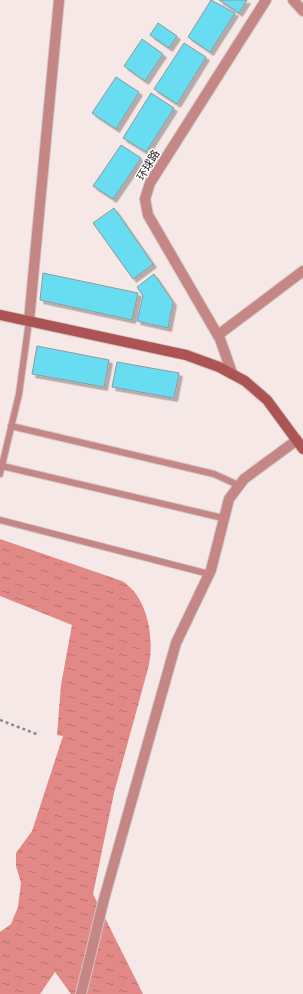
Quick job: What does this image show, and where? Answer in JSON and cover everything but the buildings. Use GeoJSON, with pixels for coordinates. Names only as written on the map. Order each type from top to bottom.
{"type":"FeatureCollection","features":[{"type":"Feature","properties":{"kind":"main road"},"geometry":{"type":"LineString","coordinates":[[0,315],[186,355],[232,373],[257,390],[267,400],[303,449]]}},
{"type":"Feature","properties":{"kind":"street"},"geometry":{"type":"LineString","coordinates":[[29,321],[59,0]]}},
{"type":"Feature","properties":{"kind":"street","name":"环球路"},"geometry":{"type":"LineString","coordinates":[[232,373],[218,335],[148,215],[145,198],[150,183],[266,0]]}},
{"type":"Feature","properties":{"kind":"street"},"geometry":{"type":"LineString","coordinates":[[293,0],[303,11]]}},
{"type":"Feature","properties":{"kind":"street"},"geometry":{"type":"LineString","coordinates":[[218,335],[303,271]]}},
{"type":"Feature","properties":{"kind":"street"},"geometry":{"type":"LineString","coordinates":[[81,994],[104,899],[176,643],[209,574],[216,553],[223,518],[229,499],[238,485],[297,440]]}},
{"type":"Feature","properties":{"kind":"lane"},"geometry":{"type":"LineString","coordinates":[[0,474],[19,394],[29,321]]}},
{"type":"Feature","properties":{"kind":"lane"},"geometry":{"type":"LineString","coordinates":[[11,426],[214,474],[238,485]]}},
{"type":"Feature","properties":{"kind":"lane"},"geometry":{"type":"LineString","coordinates":[[2,466],[223,518]]}},
{"type":"Feature","properties":{"kind":"lane"},"geometry":{"type":"LineString","coordinates":[[0,520],[209,574]]}},
{"type":"Feature","properties":{"kind":"path"},"geometry":{"type":"LineString","coordinates":[[0,720],[39,735]]}},
{"type":"Feature","properties":{"kind":"water"},"geometry":{"type":"Polygon","coordinates":[[[0,539],[122,581],[131,588],[138,597],[147,618],[151,642],[149,665],[114,793],[93,894],[143,994],[71,994],[55,972],[40,994],[0,994],[0,932],[11,924],[18,907],[21,883],[16,866],[16,853],[32,831],[63,736],[57,735],[61,685],[72,625],[0,596],[0,539]]]}}]}
